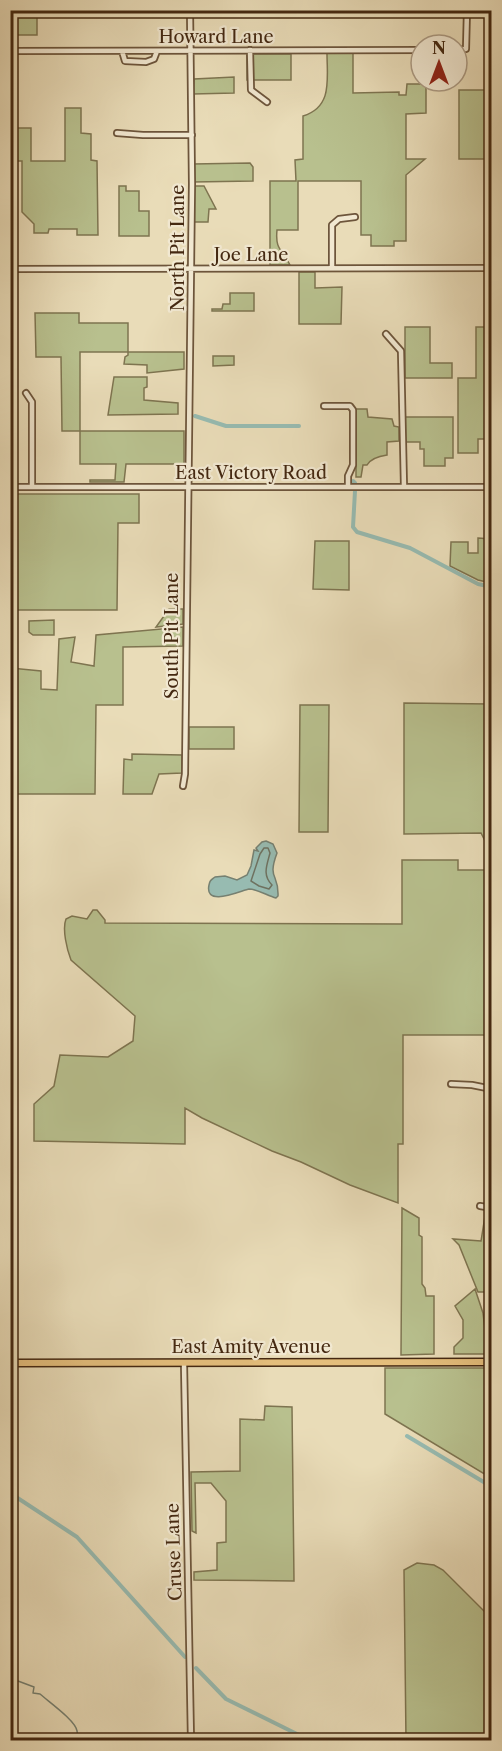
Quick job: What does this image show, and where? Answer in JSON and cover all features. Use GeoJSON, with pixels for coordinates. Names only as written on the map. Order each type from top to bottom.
{"type":"FeatureCollection","features":[{"type":"Feature","properties":{"kind":"main road","name":"East Amity Avenue"},"geometry":{"type":"LineString","coordinates":[[10,1363],[492,1362]]}},
{"type":"Feature","properties":{"kind":"street","name":"North Pit Lane"},"geometry":{"type":"LineString","coordinates":[[187,487],[192,135],[190,10]]}},
{"type":"Feature","properties":{"kind":"street"},"geometry":{"type":"LineString","coordinates":[[466,10],[466,33]]}},
{"type":"Feature","properties":{"kind":"street"},"geometry":{"type":"LineString","coordinates":[[250,50],[251,90],[267,102]]}},
{"type":"Feature","properties":{"kind":"street","name":"Howard Lane"},"geometry":{"type":"LineString","coordinates":[[10,51],[409,50]]}},
{"type":"Feature","properties":{"kind":"street"},"geometry":{"type":"LineString","coordinates":[[122,51],[125,61],[146,62],[154,59],[157,51]]}},
{"type":"Feature","properties":{"kind":"street"},"geometry":{"type":"LineString","coordinates":[[117,133],[192,135]]}},
{"type":"Feature","properties":{"kind":"street"},"geometry":{"type":"LineString","coordinates":[[332,268],[332,225],[339,219],[355,218]]}},
{"type":"Feature","properties":{"kind":"street","name":"Joe Lane"},"geometry":{"type":"LineString","coordinates":[[10,269],[492,268]]}},
{"type":"Feature","properties":{"kind":"street"},"geometry":{"type":"LineString","coordinates":[[386,334],[401,351],[404,487]]}},
{"type":"Feature","properties":{"kind":"street"},"geometry":{"type":"LineString","coordinates":[[26,393],[32,402],[32,487]]}},
{"type":"Feature","properties":{"kind":"street"},"geometry":{"type":"LineString","coordinates":[[324,406],[350,406],[353,410],[353,465],[348,476],[348,487]]}},
{"type":"Feature","properties":{"kind":"street","name":"East Victory Road"},"geometry":{"type":"LineString","coordinates":[[10,487],[492,487]]}},
{"type":"Feature","properties":{"kind":"street","name":"South Pit Lane"},"geometry":{"type":"LineString","coordinates":[[183,786],[185,774],[187,487]]}},
{"type":"Feature","properties":{"kind":"street"},"geometry":{"type":"LineString","coordinates":[[451,1084],[492,1089]]}},
{"type":"Feature","properties":{"kind":"street"},"geometry":{"type":"LineString","coordinates":[[480,1206],[492,1208]]}},
{"type":"Feature","properties":{"kind":"street","name":"Cruse Lane"},"geometry":{"type":"LineString","coordinates":[[184,1363],[191,1740]]}},
{"type":"Feature","properties":{"kind":"green space"},"geometry":{"type":"Polygon","coordinates":[[[15,11],[37,11],[37,35],[15,35],[15,11]]]}},
{"type":"Feature","properties":{"kind":"green space"},"geometry":{"type":"Polygon","coordinates":[[[58,11],[101,11],[101,16],[58,15],[58,11]]]}},
{"type":"Feature","properties":{"kind":"green space"},"geometry":{"type":"Polygon","coordinates":[[[327,53],[353,53],[353,93],[399,92],[399,95],[406,95],[407,84],[409,84],[409,93],[426,93],[426,113],[406,114],[406,159],[425,159],[406,175],[406,241],[394,241],[394,246],[371,246],[371,235],[361,235],[361,181],[298,181],[298,230],[277,230],[278,246],[290,265],[270,265],[270,181],[296,181],[295,160],[303,159],[303,116],[313,112],[324,99],[327,82],[327,53]]]}},
{"type":"Feature","properties":{"kind":"green space"},"geometry":{"type":"Polygon","coordinates":[[[247,54],[291,54],[291,80],[247,80],[247,54]]]}},
{"type":"Feature","properties":{"kind":"green space"},"geometry":{"type":"Polygon","coordinates":[[[234,77],[234,93],[193,94],[194,79],[234,77]]]}},
{"type":"Feature","properties":{"kind":"green space"},"geometry":{"type":"Polygon","coordinates":[[[469,90],[486,90],[486,114],[491,115],[491,159],[459,159],[459,93],[469,93],[469,90]]]}},
{"type":"Feature","properties":{"kind":"green space"},"geometry":{"type":"Polygon","coordinates":[[[65,108],[81,108],[81,133],[91,134],[91,160],[97,161],[98,235],[77,235],[77,229],[49,229],[48,233],[34,233],[34,224],[22,212],[22,161],[11,161],[11,114],[12,128],[31,128],[31,161],[65,161],[65,108]]]}},
{"type":"Feature","properties":{"kind":"green space"},"geometry":{"type":"Polygon","coordinates":[[[250,163],[253,167],[253,181],[193,182],[193,164],[250,163]]]}},
{"type":"Feature","properties":{"kind":"green space"},"geometry":{"type":"Polygon","coordinates":[[[119,186],[126,186],[126,191],[139,191],[139,211],[149,211],[149,236],[119,236],[119,186]]]}},
{"type":"Feature","properties":{"kind":"green space"},"geometry":{"type":"Polygon","coordinates":[[[193,186],[204,186],[216,209],[209,209],[208,222],[193,222],[193,186]]]}},
{"type":"Feature","properties":{"kind":"green space"},"geometry":{"type":"Polygon","coordinates":[[[299,272],[315,272],[315,288],[342,287],[341,324],[299,324],[299,272]]]}},
{"type":"Feature","properties":{"kind":"green space"},"geometry":{"type":"Polygon","coordinates":[[[230,293],[254,293],[254,311],[212,311],[212,309],[222,309],[223,304],[230,304],[230,293]]]}},
{"type":"Feature","properties":{"kind":"green space"},"geometry":{"type":"Polygon","coordinates":[[[35,313],[79,313],[79,323],[128,323],[128,352],[80,352],[80,431],[62,431],[61,357],[36,357],[35,313]]]}},
{"type":"Feature","properties":{"kind":"green space"},"geometry":{"type":"Polygon","coordinates":[[[405,327],[430,327],[430,363],[452,363],[452,378],[405,378],[405,327]]]}},
{"type":"Feature","properties":{"kind":"green space"},"geometry":{"type":"Polygon","coordinates":[[[476,327],[491,327],[491,439],[478,439],[478,453],[458,453],[458,378],[476,378],[476,327]]]}},
{"type":"Feature","properties":{"kind":"green space"},"geometry":{"type":"Polygon","coordinates":[[[128,352],[184,352],[184,369],[147,373],[147,365],[124,364],[128,352]]]}},
{"type":"Feature","properties":{"kind":"green space"},"geometry":{"type":"Polygon","coordinates":[[[213,356],[234,356],[234,365],[213,366],[213,356]]]}},
{"type":"Feature","properties":{"kind":"green space"},"geometry":{"type":"Polygon","coordinates":[[[114,377],[147,377],[144,400],[178,403],[178,414],[108,415],[114,377]]]}},
{"type":"Feature","properties":{"kind":"green space"},"geometry":{"type":"Polygon","coordinates":[[[356,409],[367,409],[368,417],[392,419],[394,426],[399,427],[399,441],[387,442],[387,455],[363,465],[361,477],[356,477],[356,409]]]}},
{"type":"Feature","properties":{"kind":"green space"},"geometry":{"type":"Polygon","coordinates":[[[405,417],[453,417],[453,458],[445,458],[445,466],[424,466],[424,449],[420,449],[420,442],[405,442],[405,417]]]}},
{"type":"Feature","properties":{"kind":"green space"},"geometry":{"type":"Polygon","coordinates":[[[80,431],[184,431],[184,464],[126,464],[124,482],[90,482],[90,480],[115,480],[116,464],[80,464],[80,431]]]}},
{"type":"Feature","properties":{"kind":"green space"},"geometry":{"type":"Polygon","coordinates":[[[11,494],[139,494],[139,523],[118,523],[117,610],[11,610],[11,494]]]}},
{"type":"Feature","properties":{"kind":"green space"},"geometry":{"type":"Polygon","coordinates":[[[478,538],[491,539],[491,583],[478,580],[450,566],[451,542],[468,542],[468,553],[478,553],[478,538]]]}},
{"type":"Feature","properties":{"kind":"green space"},"geometry":{"type":"Polygon","coordinates":[[[315,541],[349,541],[349,590],[313,589],[315,541]]]}},
{"type":"Feature","properties":{"kind":"green space"},"geometry":{"type":"Polygon","coordinates":[[[169,609],[183,609],[183,624],[156,627],[169,609]]]}},
{"type":"Feature","properties":{"kind":"green space"},"geometry":{"type":"Polygon","coordinates":[[[54,620],[54,635],[33,635],[29,632],[29,621],[54,620]]]}},
{"type":"Feature","properties":{"kind":"green space"},"geometry":{"type":"Polygon","coordinates":[[[183,627],[183,646],[123,647],[123,705],[96,705],[95,794],[11,794],[11,668],[41,671],[41,689],[57,690],[59,639],[75,637],[71,662],[94,666],[96,635],[183,627]]]}},
{"type":"Feature","properties":{"kind":"green space"},"geometry":{"type":"Polygon","coordinates":[[[404,703],[491,704],[491,853],[481,833],[404,834],[404,703]]]}},
{"type":"Feature","properties":{"kind":"green space"},"geometry":{"type":"Polygon","coordinates":[[[300,705],[329,705],[328,832],[299,832],[300,705]]]}},
{"type":"Feature","properties":{"kind":"green space"},"geometry":{"type":"Polygon","coordinates":[[[189,727],[234,727],[234,749],[189,749],[189,727]]]}},
{"type":"Feature","properties":{"kind":"green space"},"geometry":{"type":"Polygon","coordinates":[[[132,754],[182,755],[182,773],[159,774],[152,794],[123,794],[124,759],[132,760],[132,754]]]}},
{"type":"Feature","properties":{"kind":"green space"},"geometry":{"type":"Polygon","coordinates":[[[402,860],[458,860],[458,870],[491,870],[492,1035],[403,1035],[403,1144],[398,1144],[398,1203],[272,1151],[185,1108],[185,1144],[34,1141],[34,1104],[54,1086],[60,1055],[108,1057],[133,1041],[135,1016],[71,960],[65,934],[66,919],[72,916],[87,919],[93,910],[97,910],[105,923],[402,924],[402,860]]]}},
{"type":"Feature","properties":{"kind":"green space"},"geometry":{"type":"Polygon","coordinates":[[[402,1208],[419,1218],[419,1235],[422,1237],[422,1284],[426,1296],[434,1296],[434,1354],[401,1355],[402,1208]]]}},
{"type":"Feature","properties":{"kind":"green space"},"geometry":{"type":"Polygon","coordinates":[[[486,1210],[491,1211],[491,1292],[478,1292],[459,1245],[453,1239],[481,1241],[486,1210]]]}},
{"type":"Feature","properties":{"kind":"green space"},"geometry":{"type":"Polygon","coordinates":[[[475,1289],[483,1313],[488,1354],[454,1354],[454,1347],[463,1338],[463,1320],[455,1306],[475,1289]]]}},
{"type":"Feature","properties":{"kind":"green space"},"geometry":{"type":"Polygon","coordinates":[[[385,1368],[491,1368],[491,1478],[385,1414],[385,1368]]]}},
{"type":"Feature","properties":{"kind":"green space"},"geometry":{"type":"Polygon","coordinates":[[[265,1406],[292,1407],[294,1581],[194,1580],[194,1572],[217,1570],[217,1543],[226,1542],[226,1501],[211,1483],[195,1483],[196,1533],[192,1531],[191,1472],[240,1471],[240,1419],[264,1420],[265,1406]]]}},
{"type":"Feature","properties":{"kind":"green space"},"geometry":{"type":"Polygon","coordinates":[[[417,1563],[434,1565],[443,1570],[491,1618],[491,1740],[406,1740],[404,1570],[417,1563]]]}},
{"type":"Feature","properties":{"kind":"water"},"geometry":{"type":"Polygon","coordinates":[[[266,841],[273,844],[277,853],[273,868],[278,889],[276,898],[249,889],[218,897],[209,892],[211,880],[215,877],[225,876],[237,880],[247,875],[254,850],[258,851],[256,848],[266,841]]]}},
{"type":"Feature","properties":{"kind":"waterway"},"geometry":{"type":"LineString","coordinates":[[195,416],[226,426],[299,426]]}},
{"type":"Feature","properties":{"kind":"waterway"},"geometry":{"type":"LineString","coordinates":[[355,491],[353,527],[357,532],[410,548],[478,584],[492,587]]}},
{"type":"Feature","properties":{"kind":"waterway"},"geometry":{"type":"LineString","coordinates":[[407,1436],[492,1487]]}},
{"type":"Feature","properties":{"kind":"waterway"},"geometry":{"type":"LineString","coordinates":[[10,1493],[77,1537],[185,1657]]}},
{"type":"Feature","properties":{"kind":"waterway"},"geometry":{"type":"LineString","coordinates":[[196,1668],[226,1699],[309,1740]]}},
{"type":"Feature","properties":{"kind":"waterway"},"geometry":{"type":"LineString","coordinates":[[10,1678],[34,1687],[33,1693],[40,1694],[67,1717],[75,1727],[76,1740]]}}]}
